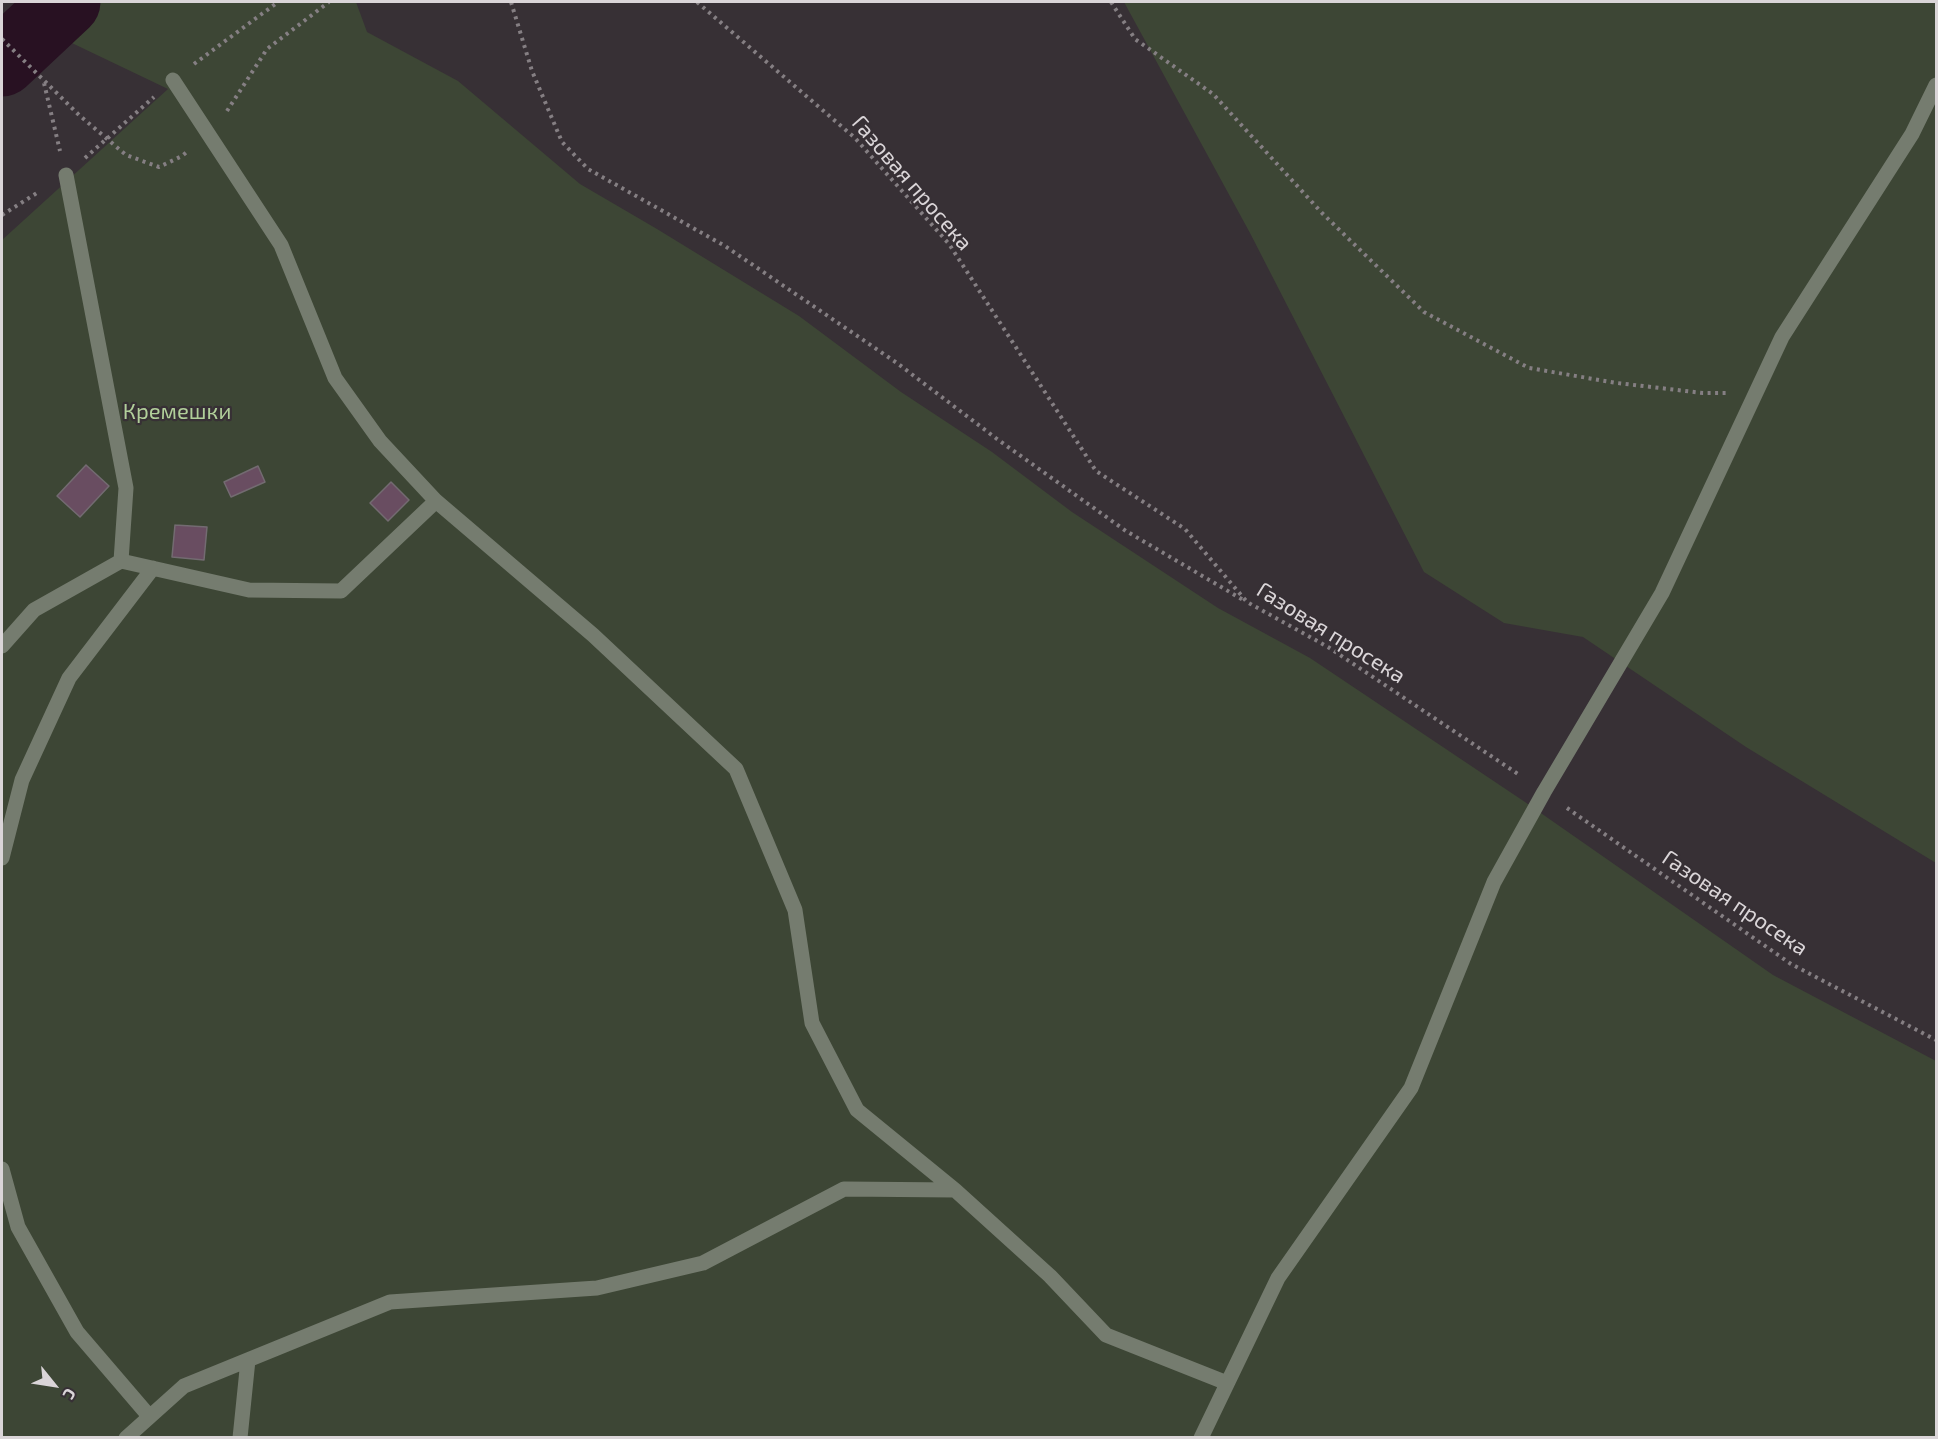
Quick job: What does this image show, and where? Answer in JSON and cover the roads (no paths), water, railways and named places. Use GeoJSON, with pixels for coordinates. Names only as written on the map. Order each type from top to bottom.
{"type":"FeatureCollection","features":[{"type":"Feature","properties":{"kind":"street"},"geometry":{"type":"LineString","coordinates":[[173,80],[281,245],[335,378],[380,441],[436,501],[593,635],[736,770],[795,910],[812,1023],[857,1110],[956,1190],[1050,1276],[1106,1335],[1227,1383]]}},
{"type":"Feature","properties":{"kind":"street"},"geometry":{"type":"LineString","coordinates":[[1201,1437],[1278,1278],[1411,1088],[1494,882],[1544,792],[1662,593],[1782,337],[1912,134],[1936,85]]}},
{"type":"Feature","properties":{"kind":"street"},"geometry":{"type":"LineString","coordinates":[[66,175],[126,488],[121,561]]}},
{"type":"Feature","properties":{"kind":"street"},"geometry":{"type":"LineString","coordinates":[[2,646],[34,610],[121,561],[249,590],[340,591],[436,501]]}},
{"type":"Feature","properties":{"kind":"street"},"geometry":{"type":"LineString","coordinates":[[2,858],[22,780],[69,678],[153,568]]}},
{"type":"Feature","properties":{"kind":"street"},"geometry":{"type":"LineString","coordinates":[[2,1169],[18,1227],[77,1332],[149,1416]]}},
{"type":"Feature","properties":{"kind":"street"},"geometry":{"type":"LineString","coordinates":[[126,1437],[184,1386],[390,1302],[597,1288],[703,1263],[844,1188],[956,1190]]}},
{"type":"Feature","properties":{"kind":"street"},"geometry":{"type":"LineString","coordinates":[[240,1437],[248,1360]]}},
{"type":"Feature","properties":{"kind":"waterway"},"geometry":{"type":"LineString","coordinates":[[2,62],[66,2]]}},
{"type":"Feature","properties":{"kind":"park label","name":"Кремешки"},"geometry":{"type":"Point","coordinates":[177,412]}}]}
